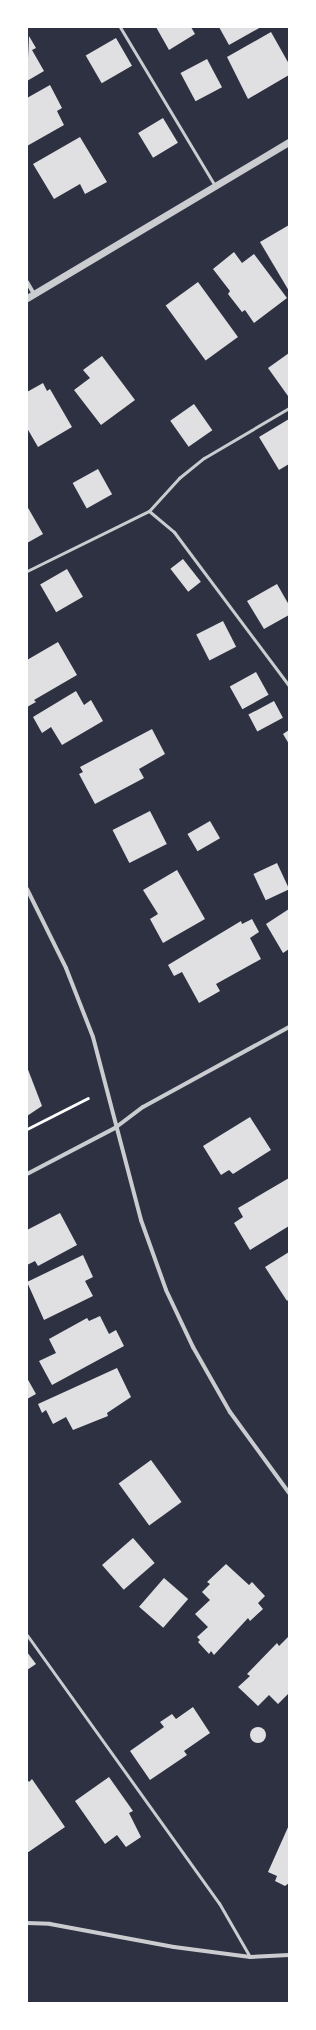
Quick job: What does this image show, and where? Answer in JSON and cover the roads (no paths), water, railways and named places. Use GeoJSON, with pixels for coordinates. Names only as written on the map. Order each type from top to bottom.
{"type":"FeatureCollection","features":[{"type":"Feature","properties":{"kind":"street"},"geometry":{"type":"LineString","coordinates":[[27,298],[289,142]]}},
{"type":"Feature","properties":{"kind":"street"},"geometry":{"type":"LineString","coordinates":[[27,282],[34,294]]}},
{"type":"Feature","properties":{"kind":"street"},"geometry":{"type":"LineString","coordinates":[[27,889],[66,968],[93,1037],[115,1128],[140,1220],[166,1290],[193,1347],[230,1412],[289,1493]]}},
{"type":"Feature","properties":{"kind":"street"},"geometry":{"type":"LineString","coordinates":[[27,1174],[115,1128],[143,1107],[289,1027]]}},
{"type":"Feature","properties":{"kind":"street"},"geometry":{"type":"LineString","coordinates":[[27,1923],[50,1924],[174,1947],[250,1957],[289,1955]]}},
{"type":"Feature","properties":{"kind":"lane"},"geometry":{"type":"LineString","coordinates":[[120,27],[215,186]]}},
{"type":"Feature","properties":{"kind":"lane"},"geometry":{"type":"LineString","coordinates":[[27,571],[149,511],[179,478],[204,458],[289,408]]}},
{"type":"Feature","properties":{"kind":"lane"},"geometry":{"type":"LineString","coordinates":[[149,511],[174,532],[289,686]]}},
{"type":"Feature","properties":{"kind":"lane"},"geometry":{"type":"LineString","coordinates":[[27,1635],[219,1903],[250,1957]]}}]}
